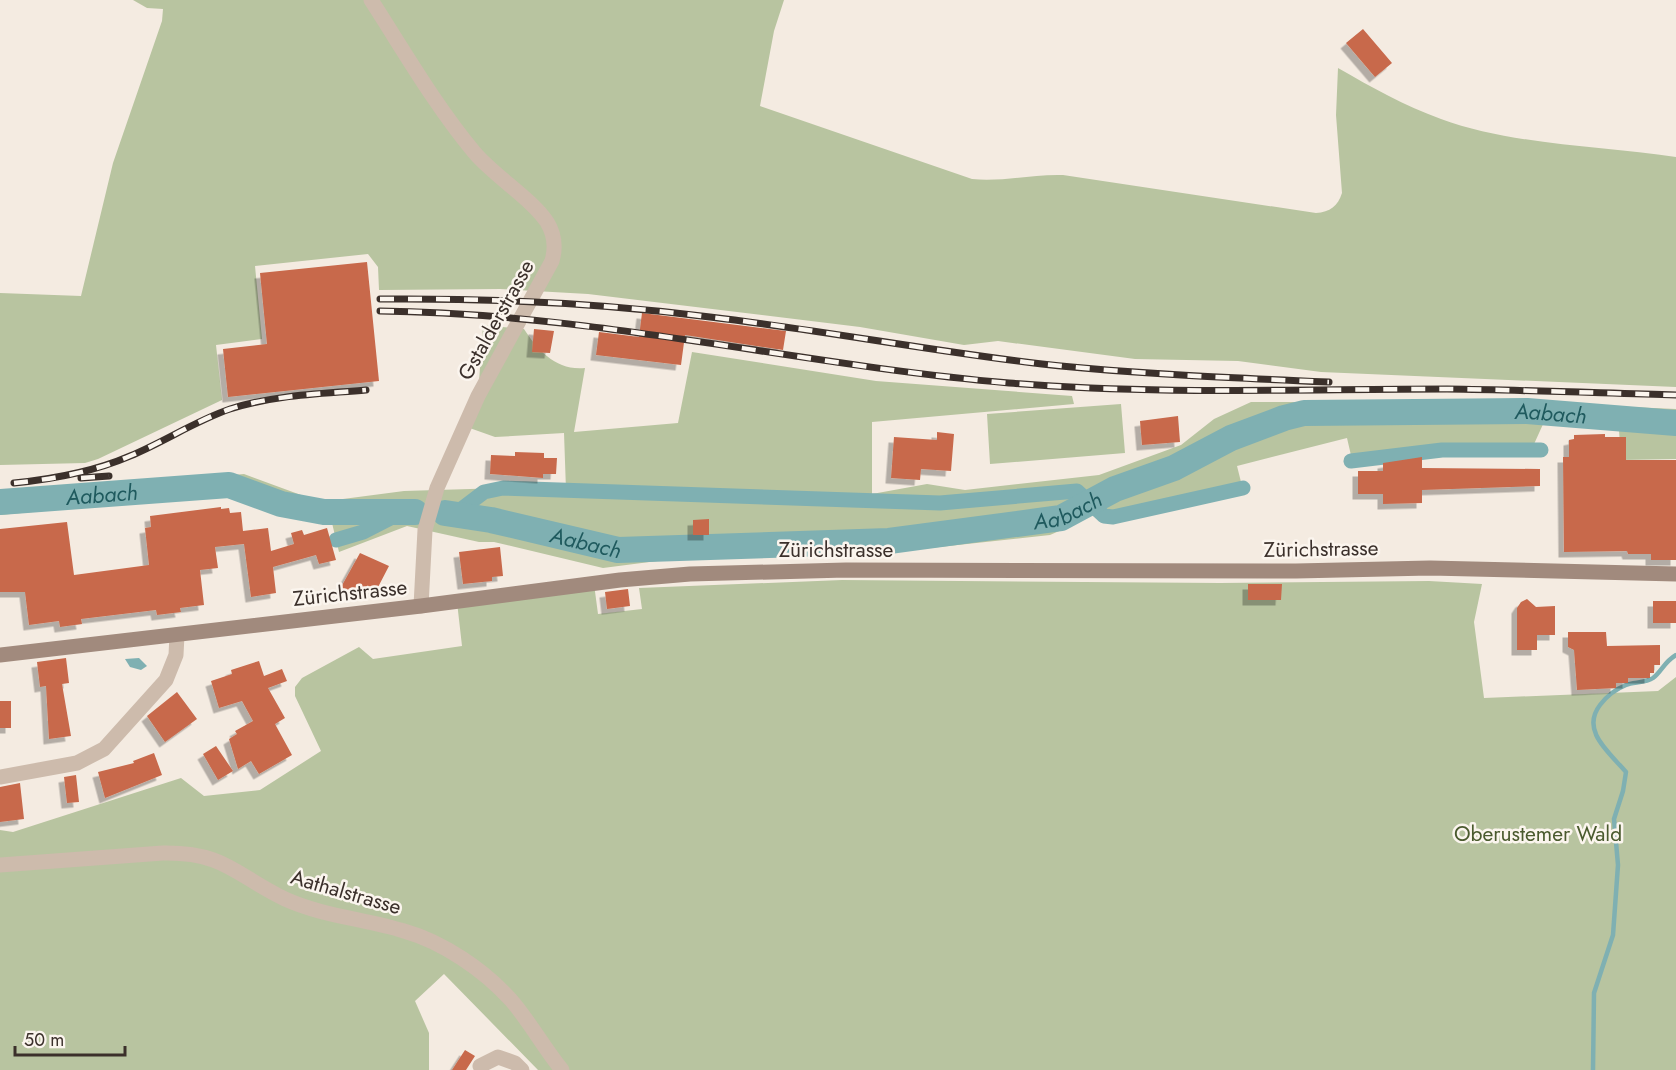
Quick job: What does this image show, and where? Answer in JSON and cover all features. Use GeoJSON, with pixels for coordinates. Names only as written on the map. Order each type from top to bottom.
{"type":"FeatureCollection","features":[{"type":"Feature","properties":{"kind":"main road","name":"Zürichstrasse"},"geometry":{"type":"LineString","coordinates":[[0,655],[421,606],[620,580],[734,572],[846,570],[1296,571],[1430,568],[1676,574]]}},
{"type":"Feature","properties":{"kind":"street","name":"Gstalderstrasse"},"geometry":{"type":"LineString","coordinates":[[371,0],[451,123],[490,170],[542,216],[549,225],[555,250],[552,261],[504,345],[460,435],[429,510],[423,541],[421,606]]}},
{"type":"Feature","properties":{"kind":"street"},"geometry":{"type":"LineString","coordinates":[[0,777],[77,763],[104,749],[166,680],[176,655],[177,635]]}},
{"type":"Feature","properties":{"kind":"street","name":"Aathalstrasse"},"geometry":{"type":"LineString","coordinates":[[0,865],[163,853],[199,854],[213,858],[286,899],[405,931],[446,949],[481,973],[511,1000],[562,1070]]}},
{"type":"Feature","properties":{"kind":"street"},"geometry":{"type":"LineString","coordinates":[[480,1066],[498,1057],[515,1063],[522,1070]]}},
{"type":"Feature","properties":{"kind":"green space"},"geometry":{"type":"Polygon","coordinates":[[[133,0],[784,0],[774,31],[760,106],[972,179],[995,180],[1063,175],[1316,213],[1333,208],[1342,193],[1336,115],[1338,68],[1414,108],[1468,128],[1527,140],[1676,157],[1676,387],[1321,372],[1238,361],[1135,359],[998,341],[964,345],[860,327],[588,294],[500,289],[379,290],[378,267],[368,254],[255,266],[262,339],[216,345],[222,400],[85,463],[0,465],[0,293],[81,296],[113,163],[162,21],[163,9],[147,8],[133,0]]]}},
{"type":"Feature","properties":{"kind":"green space"},"geometry":{"type":"Polygon","coordinates":[[[483,325],[524,329],[549,358],[566,366],[585,368],[574,432],[678,423],[692,352],[876,381],[1072,396],[1074,404],[872,422],[872,494],[927,484],[965,490],[1099,475],[1181,445],[1214,419],[1251,402],[1518,402],[1676,409],[1676,432],[1544,422],[1530,453],[1433,453],[1353,464],[1347,438],[1237,466],[1243,490],[1116,520],[1104,519],[1094,511],[1073,525],[1050,535],[893,552],[665,560],[603,568],[494,542],[479,542],[407,526],[339,552],[332,523],[304,520],[227,494],[0,515],[0,491],[106,486],[244,474],[320,502],[404,491],[503,488],[566,490],[564,433],[495,437],[464,426],[478,396],[483,325]]]}},
{"type":"Feature","properties":{"kind":"green space"},"geometry":{"type":"Polygon","coordinates":[[[1121,404],[1125,453],[990,464],[987,414],[1121,404]]]}},
{"type":"Feature","properties":{"kind":"green space"},"geometry":{"type":"Polygon","coordinates":[[[1619,430],[1676,434],[1676,459],[1621,460],[1619,430]]]}},
{"type":"Feature","properties":{"kind":"green space","name":"Oberustemer Wald"},"geometry":{"type":"Polygon","coordinates":[[[842,580],[1220,583],[1429,581],[1482,584],[1474,622],[1484,698],[1658,691],[1676,677],[1676,1070],[538,1070],[444,974],[415,1001],[429,1033],[429,1070],[0,1070],[0,830],[13,832],[181,778],[204,796],[260,790],[321,751],[295,696],[295,687],[302,678],[359,647],[373,659],[462,646],[457,602],[594,584],[598,614],[642,609],[639,588],[842,580]]]}},
{"type":"Feature","properties":{"kind":"water"},"geometry":{"type":"Polygon","coordinates":[[[139,658],[147,666],[141,670],[130,667],[125,659],[139,658]]]}},
{"type":"Feature","properties":{"kind":"building"},"geometry":{"type":"Polygon","coordinates":[[[1363,29],[1392,63],[1375,77],[1346,43],[1363,29]]]}},
{"type":"Feature","properties":{"kind":"building"},"geometry":{"type":"Polygon","coordinates":[[[367,262],[379,381],[228,397],[223,349],[267,344],[260,273],[367,262]]]}},
{"type":"Feature","properties":{"kind":"building"},"geometry":{"type":"Polygon","coordinates":[[[642,313],[786,331],[783,350],[685,335],[681,365],[596,355],[599,332],[639,337],[642,313]]]}},
{"type":"Feature","properties":{"kind":"building"},"geometry":{"type":"Polygon","coordinates":[[[534,329],[554,331],[550,353],[532,352],[534,329]]]}},
{"type":"Feature","properties":{"kind":"building"},"geometry":{"type":"Polygon","coordinates":[[[1178,416],[1180,442],[1142,445],[1140,421],[1178,416]]]}},
{"type":"Feature","properties":{"kind":"building"},"geometry":{"type":"Polygon","coordinates":[[[937,432],[954,434],[951,471],[921,469],[920,480],[891,478],[894,437],[937,440],[937,432]]]}},
{"type":"Feature","properties":{"kind":"building"},"geometry":{"type":"Polygon","coordinates":[[[1605,434],[1605,437],[1626,437],[1626,460],[1676,460],[1676,560],[1651,560],[1651,554],[1628,554],[1627,551],[1564,552],[1563,457],[1569,457],[1569,440],[1574,439],[1574,435],[1605,434]]]}},
{"type":"Feature","properties":{"kind":"building"},"geometry":{"type":"Polygon","coordinates":[[[515,452],[544,453],[544,458],[557,458],[556,474],[543,474],[543,478],[490,474],[491,455],[515,456],[515,452]]]}},
{"type":"Feature","properties":{"kind":"building"},"geometry":{"type":"Polygon","coordinates":[[[1422,457],[1422,468],[1540,469],[1540,486],[1422,490],[1422,503],[1383,504],[1383,494],[1358,494],[1358,471],[1383,471],[1383,463],[1422,457]]]}},
{"type":"Feature","properties":{"kind":"building"},"geometry":{"type":"Polygon","coordinates":[[[221,507],[221,509],[229,508],[230,513],[241,512],[243,531],[268,528],[271,551],[294,544],[291,533],[302,530],[304,535],[327,528],[336,560],[319,564],[316,555],[273,567],[276,593],[251,597],[244,544],[215,547],[218,568],[200,570],[204,605],[180,608],[181,612],[157,615],[156,610],[81,619],[82,624],[60,627],[59,621],[29,625],[25,592],[0,592],[0,529],[67,522],[74,575],[149,565],[145,528],[151,527],[150,516],[221,507]]]}},
{"type":"Feature","properties":{"kind":"building"},"geometry":{"type":"Polygon","coordinates":[[[709,519],[709,535],[693,535],[693,520],[709,519]]]}},
{"type":"Feature","properties":{"kind":"building"},"geometry":{"type":"Polygon","coordinates":[[[500,547],[503,576],[492,577],[492,581],[463,584],[459,552],[500,547]]]}},
{"type":"Feature","properties":{"kind":"building"},"geometry":{"type":"Polygon","coordinates":[[[360,553],[389,566],[376,591],[349,594],[340,589],[360,553]]]}},
{"type":"Feature","properties":{"kind":"building"},"geometry":{"type":"Polygon","coordinates":[[[1248,584],[1282,584],[1281,600],[1248,600],[1248,584]]]}},
{"type":"Feature","properties":{"kind":"building"},"geometry":{"type":"Polygon","coordinates":[[[628,589],[630,606],[607,609],[605,592],[628,589]]]}},
{"type":"Feature","properties":{"kind":"building"},"geometry":{"type":"Polygon","coordinates":[[[1527,599],[1536,607],[1555,606],[1555,635],[1537,635],[1537,650],[1517,650],[1517,608],[1527,599]]]}},
{"type":"Feature","properties":{"kind":"building"},"geometry":{"type":"Polygon","coordinates":[[[1653,601],[1676,601],[1676,623],[1653,623],[1653,601]]]}},
{"type":"Feature","properties":{"kind":"building"},"geometry":{"type":"Polygon","coordinates":[[[1568,632],[1606,632],[1607,646],[1660,645],[1660,665],[1654,665],[1654,673],[1650,673],[1650,678],[1628,678],[1628,683],[1616,683],[1616,688],[1577,690],[1574,650],[1568,647],[1568,632]]]}},
{"type":"Feature","properties":{"kind":"building"},"geometry":{"type":"Polygon","coordinates":[[[66,658],[69,683],[62,684],[71,736],[49,739],[46,686],[40,687],[37,662],[66,658]]]}},
{"type":"Feature","properties":{"kind":"building"},"geometry":{"type":"Polygon","coordinates":[[[259,661],[264,676],[282,669],[287,681],[268,688],[285,718],[275,724],[292,755],[259,774],[251,761],[238,769],[229,739],[237,734],[235,731],[253,721],[242,701],[219,708],[211,681],[232,674],[231,670],[259,661]]]}},
{"type":"Feature","properties":{"kind":"building"},"geometry":{"type":"Polygon","coordinates":[[[177,692],[197,719],[165,742],[147,716],[177,692]]]}},
{"type":"Feature","properties":{"kind":"building"},"geometry":{"type":"Polygon","coordinates":[[[0,701],[11,701],[11,728],[0,728],[0,701]]]}},
{"type":"Feature","properties":{"kind":"building"},"geometry":{"type":"Polygon","coordinates":[[[216,746],[233,771],[218,780],[203,754],[216,746]]]}},
{"type":"Feature","properties":{"kind":"building"},"geometry":{"type":"Polygon","coordinates":[[[154,753],[162,775],[105,798],[98,772],[134,763],[133,761],[154,753]]]}},
{"type":"Feature","properties":{"kind":"building"},"geometry":{"type":"Polygon","coordinates":[[[76,775],[79,802],[67,803],[64,777],[76,775]]]}},
{"type":"Feature","properties":{"kind":"building"},"geometry":{"type":"Polygon","coordinates":[[[20,783],[24,819],[0,822],[0,787],[20,783]]]}},
{"type":"Feature","properties":{"kind":"building"},"geometry":{"type":"Polygon","coordinates":[[[465,1050],[475,1056],[466,1070],[452,1070],[465,1050]]]}},
{"type":"Feature","properties":{"kind":"waterway","name":"Aabach"},"geometry":{"type":"LineString","coordinates":[[445,513],[491,520],[618,550],[889,541],[1061,518],[1115,489],[1174,468],[1231,438],[1304,413],[1527,411],[1676,423]]}},
{"type":"Feature","properties":{"kind":"waterway"},"geometry":{"type":"LineString","coordinates":[[1351,461],[1442,450],[1541,450]]}},
{"type":"Feature","properties":{"kind":"waterway","name":"Aabach"},"geometry":{"type":"LineString","coordinates":[[0,502],[229,485],[281,504],[324,512],[415,512]]}},
{"type":"Feature","properties":{"kind":"waterway"},"geometry":{"type":"LineString","coordinates":[[455,514],[484,492],[503,488],[940,503],[1077,491],[1104,516],[1113,517],[1243,488]]}},
{"type":"Feature","properties":{"kind":"waterway"},"geometry":{"type":"LineString","coordinates":[[336,540],[363,532],[404,511]]}},
{"type":"Feature","properties":{"kind":"waterway"},"geometry":{"type":"LineString","coordinates":[[1593,1070],[1594,993],[1613,935],[1618,865],[1614,819],[1626,772],[1605,749],[1595,733],[1593,724],[1595,715],[1605,699],[1626,685],[1653,678],[1676,655]]}},
{"type":"Feature","properties":{"kind":"railway"},"geometry":{"type":"LineString","coordinates":[[380,299],[462,299],[628,308],[752,322],[1042,364],[1149,373],[1329,382]]}},
{"type":"Feature","properties":{"kind":"railway"},"geometry":{"type":"LineString","coordinates":[[380,311],[459,314],[538,321],[617,330],[930,375],[1064,387],[1228,390],[1447,389],[1676,395]]}},
{"type":"Feature","properties":{"kind":"railway"},"geometry":{"type":"LineString","coordinates":[[14,483],[59,477],[116,462],[192,425],[246,404],[297,396],[366,390]]}},
{"type":"Feature","properties":{"kind":"railway"},"geometry":{"type":"LineString","coordinates":[[81,478],[109,476]]}}]}
